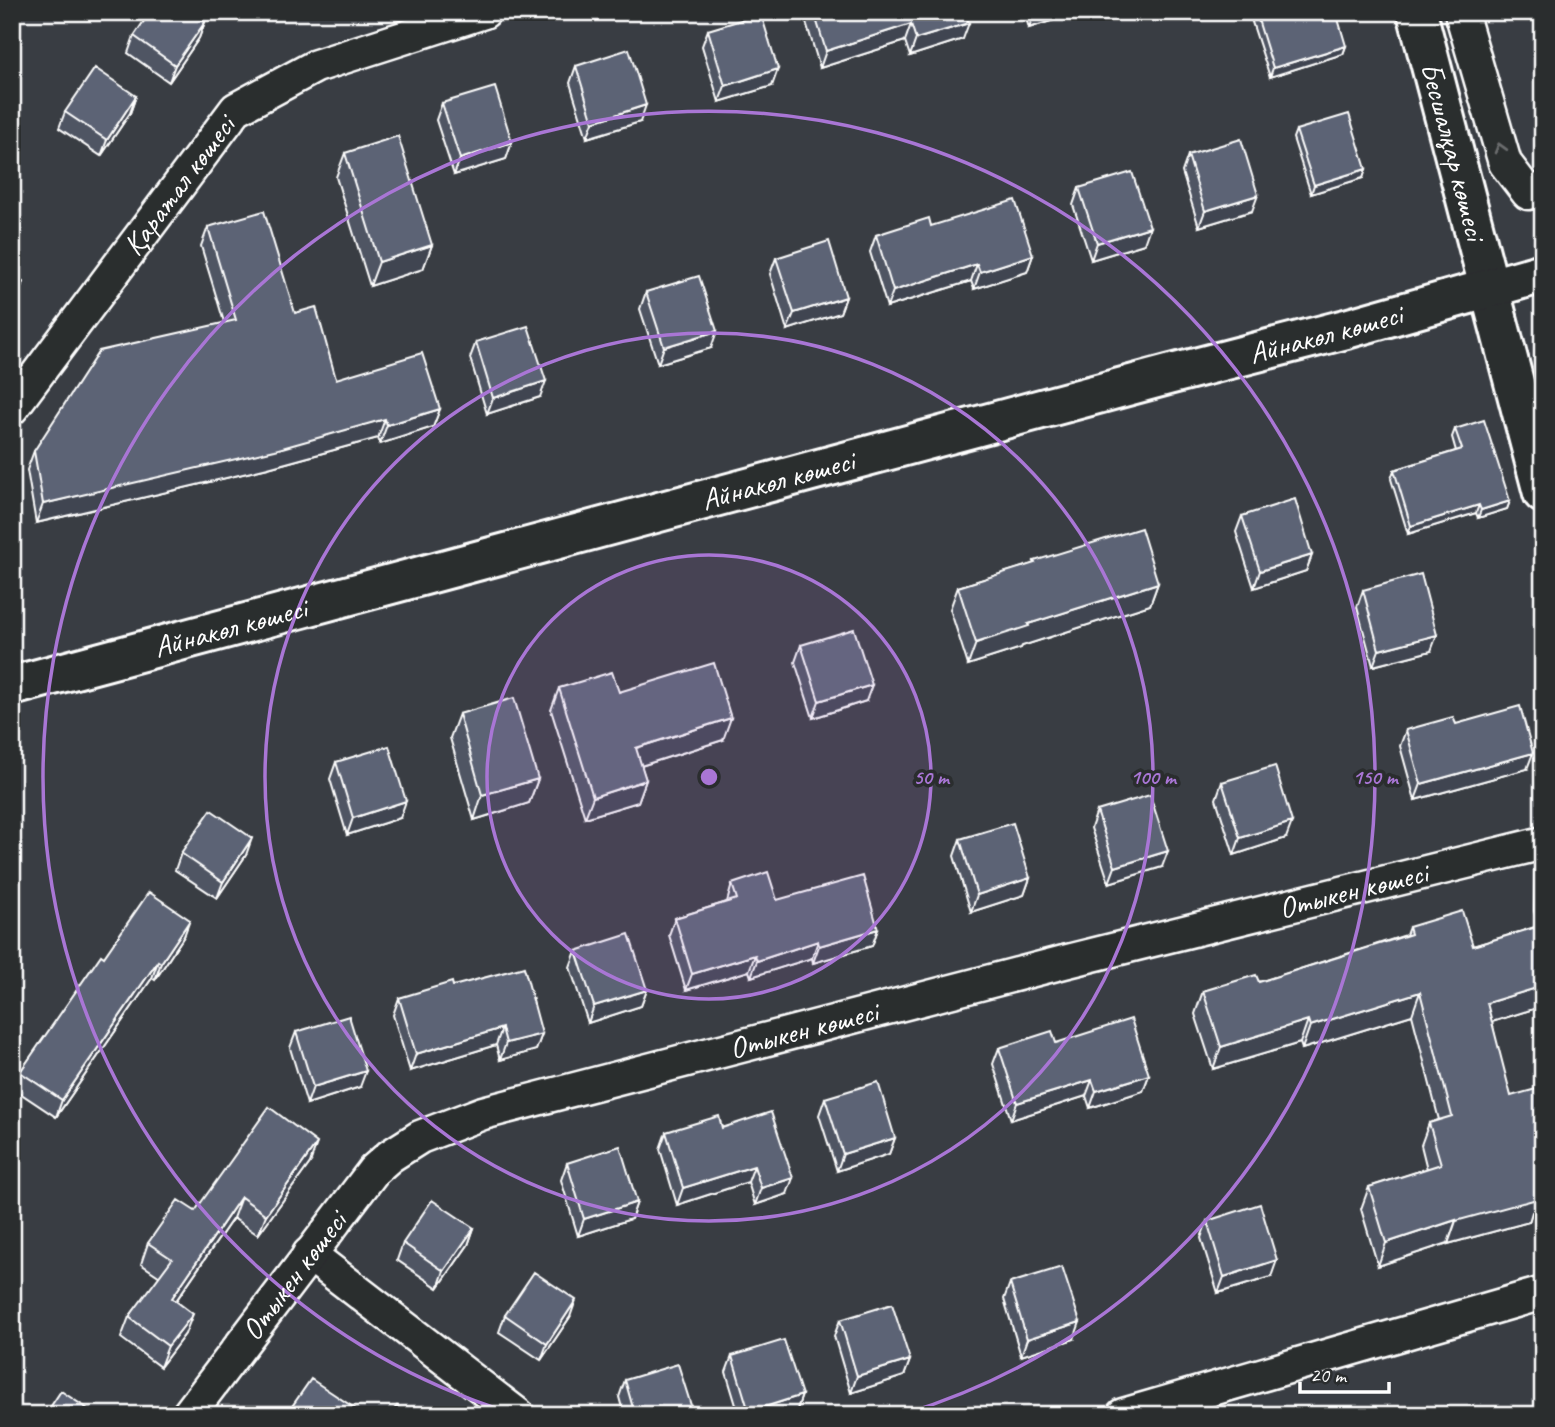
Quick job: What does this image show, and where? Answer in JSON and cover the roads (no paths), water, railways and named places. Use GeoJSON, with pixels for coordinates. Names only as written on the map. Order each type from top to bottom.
{"type":"FeatureCollection","features":[{"type":"Feature","properties":{"kind":"main road","name":"Бесшалқар көшесі"},"geometry":{"type":"LineString","coordinates":[[1417,12],[1543,493]]}},
{"type":"Feature","properties":{"kind":"main road","name":"Айнакөл көшесі"},"geometry":{"type":"LineString","coordinates":[[12,686],[1346,329],[1543,273]]}},
{"type":"Feature","properties":{"kind":"street","name":"Қаратал көшесі"},"geometry":{"type":"LineString","coordinates":[[12,408],[236,109],[316,66],[484,12]]}},
{"type":"Feature","properties":{"kind":"street"},"geometry":{"type":"LineString","coordinates":[[1461,12],[1505,163],[1528,193],[1543,189]]}},
{"type":"Feature","properties":{"kind":"street","name":"Отыкен көшесі"},"geometry":{"type":"LineString","coordinates":[[188,1415],[374,1170],[420,1137],[483,1113],[1064,962],[1543,842]]}},
{"type":"Feature","properties":{"kind":"street"},"geometry":{"type":"LineString","coordinates":[[309,1254],[517,1415]]}},
{"type":"Feature","properties":{"kind":"street"},"geometry":{"type":"LineString","coordinates":[[1123,1415],[1543,1293]]}}]}
